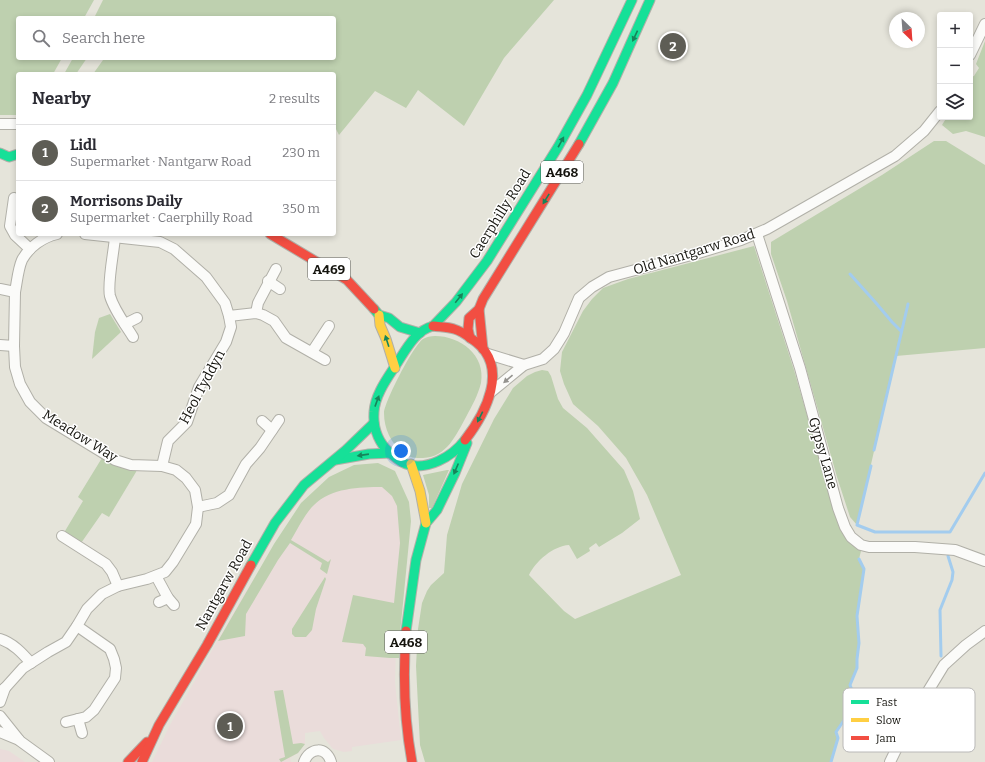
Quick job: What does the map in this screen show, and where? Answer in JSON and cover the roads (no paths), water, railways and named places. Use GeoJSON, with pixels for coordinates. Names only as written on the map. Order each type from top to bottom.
{"type":"FeatureCollection","features":[{"type":"Feature","properties":{"kind":"main road","name":"Caerphilly Road"},"geometry":{"type":"LineString","coordinates":[[432,326],[456,302],[487,261],[558,147],[590,88],[632,0]]}},
{"type":"Feature","properties":{"kind":"main road","name":"A468"},"geometry":{"type":"LineString","coordinates":[[470,338],[468,329],[469,318],[479,309],[483,299],[586,132],[614,82],[650,0]]}},
{"type":"Feature","properties":{"kind":"main road"},"geometry":{"type":"LineString","coordinates":[[0,152],[4,148],[14,148],[16,150]]}},
{"type":"Feature","properties":{"kind":"main road","name":"A469"},"geometry":{"type":"LineString","coordinates":[[273,236],[347,280],[379,315],[389,318],[400,327],[420,333]]}},
{"type":"Feature","properties":{"kind":"main road"},"geometry":{"type":"LineString","coordinates":[[479,309],[485,351],[493,369],[493,381],[491,392],[471,433],[455,452],[439,461],[421,466],[406,464],[391,453],[381,442],[374,423],[375,403],[406,348],[423,329],[432,326],[455,330],[478,343],[485,351]]}},
{"type":"Feature","properties":{"kind":"main road","name":"A469"},"geometry":{"type":"LineString","coordinates":[[379,315],[380,325],[395,368]]}},
{"type":"Feature","properties":{"kind":"main road","name":"Nantgarw Road"},"geometry":{"type":"LineString","coordinates":[[142,762],[152,736],[224,615],[253,560],[285,509],[300,489],[316,473],[335,460],[360,438],[374,423]]}},
{"type":"Feature","properties":{"kind":"main road","name":"A468"},"geometry":{"type":"LineString","coordinates":[[412,762],[404,696],[406,632],[416,560],[426,523],[437,510],[455,473],[471,433]]}},
{"type":"Feature","properties":{"kind":"main road","name":"Nantgarw Road"},"geometry":{"type":"LineString","coordinates":[[335,460],[369,454],[391,453]]}},
{"type":"Feature","properties":{"kind":"main road","name":"A468"},"geometry":{"type":"LineString","coordinates":[[411,464],[412,473],[420,493],[426,523]]}},
{"type":"Feature","properties":{"kind":"main road","name":"Nantgarw Road"},"geometry":{"type":"LineString","coordinates":[[128,762],[152,736]]}},
{"type":"Feature","properties":{"kind":"street"},"geometry":{"type":"LineString","coordinates":[[973,49],[985,24]]}},
{"type":"Feature","properties":{"kind":"street","name":"Old Nantgarw Road"},"geometry":{"type":"LineString","coordinates":[[491,392],[524,365],[544,359],[554,349],[564,333],[579,298],[599,282],[609,277],[741,240],[767,230],[895,156],[924,131],[937,115]]}},
{"type":"Feature","properties":{"kind":"street"},"geometry":{"type":"LineString","coordinates":[[0,124],[16,124]]}},
{"type":"Feature","properties":{"kind":"street"},"geometry":{"type":"LineString","coordinates":[[14,198],[10,226],[16,235]]}},
{"type":"Feature","properties":{"kind":"street","name":"Gypsy Lane"},"geometry":{"type":"LineString","coordinates":[[757,234],[800,368],[838,508],[850,537],[861,545],[869,547],[915,547],[955,550],[985,561]]}},
{"type":"Feature","properties":{"kind":"street"},"geometry":{"type":"LineString","coordinates":[[17,236],[30,249]]}},
{"type":"Feature","properties":{"kind":"street"},"geometry":{"type":"LineString","coordinates":[[0,290],[15,292],[22,261],[30,249],[49,236]]}},
{"type":"Feature","properties":{"kind":"street","name":"Heol Tyddyn"},"geometry":{"type":"LineString","coordinates":[[105,236],[160,242],[174,249],[206,276],[225,303],[229,316],[231,327],[226,342],[199,387],[186,422],[168,441],[162,466]]}},
{"type":"Feature","properties":{"kind":"street"},"geometry":{"type":"LineString","coordinates":[[115,237],[109,286],[110,295],[112,302],[133,337]]}},
{"type":"Feature","properties":{"kind":"street"},"geometry":{"type":"LineString","coordinates":[[256,313],[258,303],[268,281],[276,269]]}},
{"type":"Feature","properties":{"kind":"street"},"geometry":{"type":"LineString","coordinates":[[268,281],[280,289]]}},
{"type":"Feature","properties":{"kind":"street","name":"Meadow Way"},"geometry":{"type":"LineString","coordinates":[[0,702],[2,690],[23,668],[66,642],[78,626],[87,609],[102,594],[118,586],[156,576],[165,572],[173,562],[196,524],[198,507],[195,490],[186,478],[176,470],[162,466],[131,465],[116,460],[46,418],[30,402],[20,384],[15,367],[15,292]]}},
{"type":"Feature","properties":{"kind":"street"},"geometry":{"type":"LineString","coordinates":[[229,316],[256,313],[263,315],[274,322],[286,338],[325,360]]}},
{"type":"Feature","properties":{"kind":"street"},"geometry":{"type":"LineString","coordinates":[[125,324],[137,318]]}},
{"type":"Feature","properties":{"kind":"street"},"geometry":{"type":"LineString","coordinates":[[312,352],[329,326]]}},
{"type":"Feature","properties":{"kind":"street"},"geometry":{"type":"LineString","coordinates":[[0,345],[14,346]]}},
{"type":"Feature","properties":{"kind":"street"},"geometry":{"type":"LineString","coordinates":[[485,351],[524,365]]}},
{"type":"Feature","properties":{"kind":"street"},"geometry":{"type":"LineString","coordinates":[[198,507],[217,503],[229,495],[246,464],[260,448],[279,420]]}},
{"type":"Feature","properties":{"kind":"street"},"geometry":{"type":"LineString","coordinates":[[262,421],[272,430]]}},
{"type":"Feature","properties":{"kind":"street"},"geometry":{"type":"LineString","coordinates":[[62,536],[106,564],[112,572],[118,586]]}},
{"type":"Feature","properties":{"kind":"street"},"geometry":{"type":"LineString","coordinates":[[156,576],[167,602]]}},
{"type":"Feature","properties":{"kind":"street"},"geometry":{"type":"LineString","coordinates":[[66,722],[86,716],[94,710],[115,678],[116,668],[110,649],[78,626]]}},
{"type":"Feature","properties":{"kind":"street"},"geometry":{"type":"LineString","coordinates":[[930,688],[944,665],[966,645],[985,631]]}},
{"type":"Feature","properties":{"kind":"street"},"geometry":{"type":"LineString","coordinates":[[0,639],[5,640],[21,652],[31,663]]}},
{"type":"Feature","properties":{"kind":"street"},"geometry":{"type":"LineString","coordinates":[[0,716],[20,740],[49,762]]}},
{"type":"Feature","properties":{"kind":"street"},"geometry":{"type":"LineString","coordinates":[[78,719],[82,733]]}},
{"type":"Feature","properties":{"kind":"street"},"geometry":{"type":"LineString","coordinates":[[0,732],[20,740]]}},
{"type":"Feature","properties":{"kind":"street"},"geometry":{"type":"LineString","coordinates":[[304,762],[307,755],[316,750],[327,754],[332,762]]}},
{"type":"Feature","properties":{"kind":"street"},"geometry":{"type":"LineString","coordinates":[[890,762],[895,752]]}},
{"type":"Feature","properties":{"kind":"waterway"},"geometry":{"type":"LineString","coordinates":[[850,274],[901,331]]}},
{"type":"Feature","properties":{"kind":"waterway"},"geometry":{"type":"LineString","coordinates":[[874,450],[908,304]]}},
{"type":"Feature","properties":{"kind":"waterway"},"geometry":{"type":"LineString","coordinates":[[871,466],[857,525],[875,532],[950,532],[985,473]]}},
{"type":"Feature","properties":{"kind":"waterway"},"geometry":{"type":"LineString","coordinates":[[941,656],[940,610],[952,580],[953,572],[948,556]]}},
{"type":"Feature","properties":{"kind":"waterway"},"geometry":{"type":"LineString","coordinates":[[851,688],[850,685],[857,668],[859,643],[857,616],[864,569],[859,559]]}},
{"type":"Feature","properties":{"kind":"waterway"},"geometry":{"type":"LineString","coordinates":[[831,762],[838,738],[836,732],[843,722]]}},
{"type":"Feature","properties":{"kind":"place","name":"Morrisons Daily"},"geometry":{"type":"Point","coordinates":[673,46]}},
{"type":"Feature","properties":{"kind":"place","name":"Lidl"},"geometry":{"type":"Point","coordinates":[230,726]}}]}
